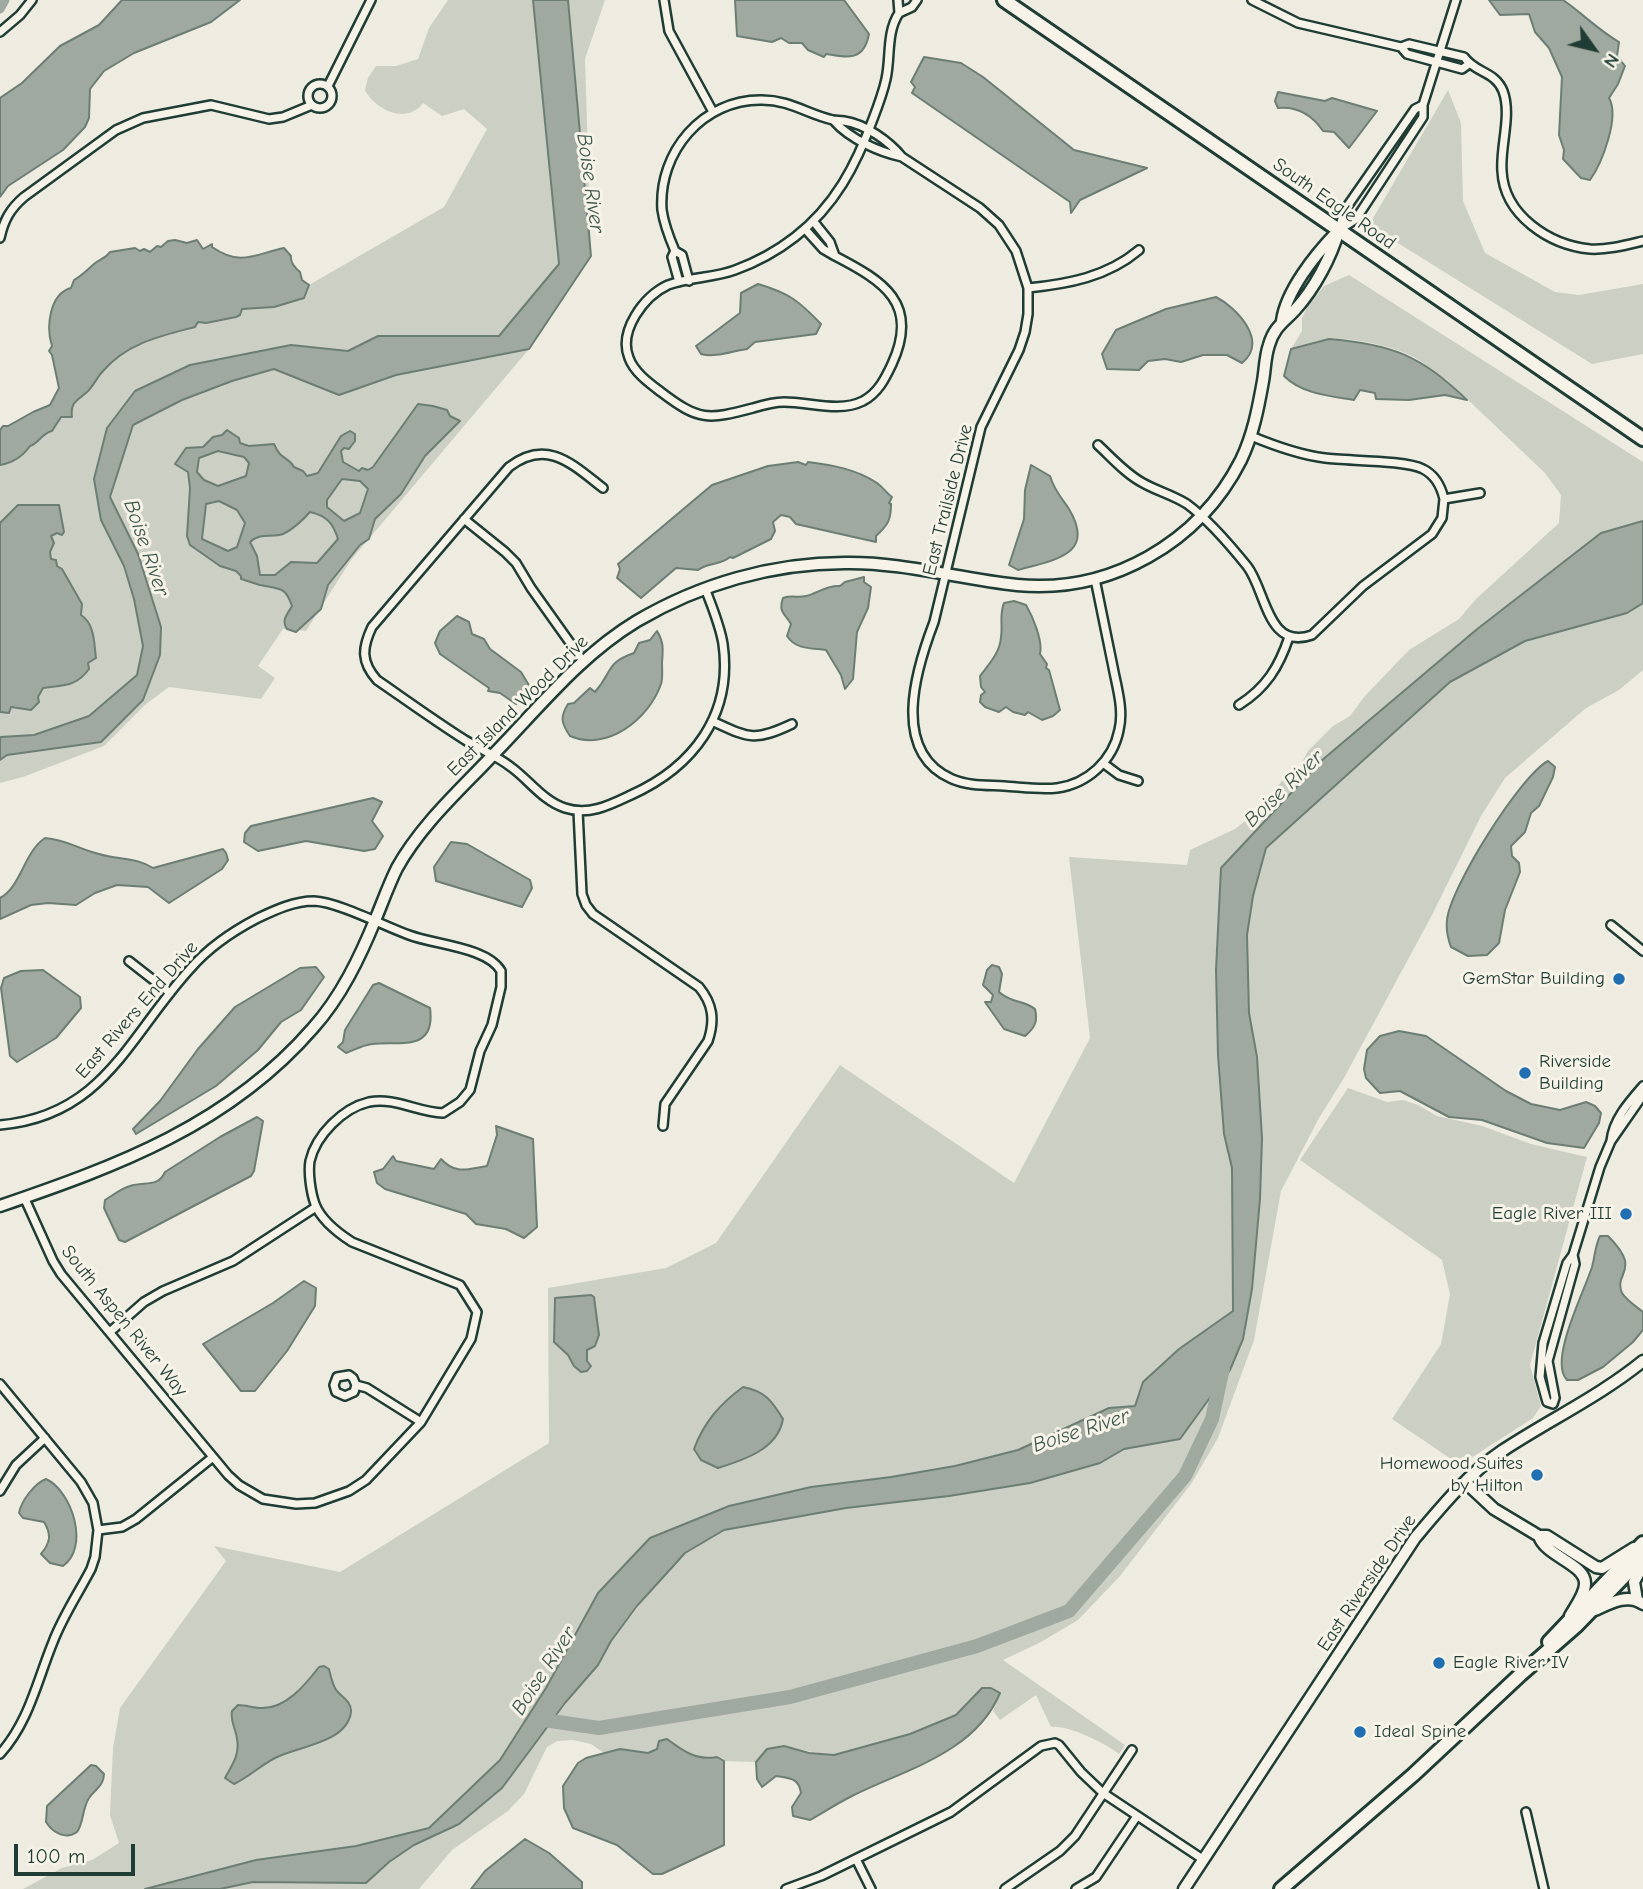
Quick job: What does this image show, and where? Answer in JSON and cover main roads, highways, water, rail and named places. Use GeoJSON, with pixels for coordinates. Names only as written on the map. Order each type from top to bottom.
{"type":"FeatureCollection","features":[{"type":"Feature","properties":{"kind":"highway","name":"South Eagle Road"},"geometry":{"type":"LineString","coordinates":[[1004,0],[1643,439]]}},
{"type":"Feature","properties":{"kind":"highway"},"geometry":{"type":"LineString","coordinates":[[1520,1675],[1568,1619],[1643,1543]]}},
{"type":"Feature","properties":{"kind":"highway"},"geometry":{"type":"LineString","coordinates":[[1281,1889],[1413,1775],[1591,1612],[1643,1557]]}},
{"type":"Feature","properties":{"kind":"water"},"geometry":{"type":"Polygon","coordinates":[[[122,0],[240,0],[211,22],[134,53],[104,71],[90,89],[89,118],[85,127],[63,150],[8,186],[0,197],[0,98],[22,83],[60,46],[99,25],[122,0]]]}},
{"type":"Feature","properties":{"kind":"water"},"geometry":{"type":"Polygon","coordinates":[[[533,0],[568,0],[591,256],[529,349],[396,375],[339,395],[274,369],[182,400],[133,425],[110,497],[138,554],[161,627],[160,655],[143,700],[101,742],[7,755],[0,760],[0,737],[34,735],[89,716],[137,675],[143,646],[134,599],[124,566],[101,520],[94,479],[107,428],[135,391],[190,365],[291,345],[348,351],[378,336],[499,336],[559,264],[533,0]]]}},
{"type":"Feature","properties":{"kind":"water"},"geometry":{"type":"Polygon","coordinates":[[[735,0],[844,0],[869,34],[867,43],[854,56],[826,54],[824,57],[808,50],[802,43],[789,43],[781,38],[772,42],[737,36],[735,0]]]}},
{"type":"Feature","properties":{"kind":"water"},"geometry":{"type":"Polygon","coordinates":[[[1489,0],[1563,0],[1619,42],[1617,56],[1625,66],[1609,98],[1612,106],[1611,128],[1600,163],[1590,180],[1581,178],[1563,159],[1564,150],[1559,135],[1562,77],[1549,48],[1535,32],[1529,14],[1500,15],[1489,0]]]}},
{"type":"Feature","properties":{"kind":"water"},"geometry":{"type":"Polygon","coordinates":[[[924,57],[961,63],[983,77],[1074,150],[1147,168],[1080,200],[1071,213],[1070,202],[912,93],[915,87],[911,82],[924,57]]]}},
{"type":"Feature","properties":{"kind":"water"},"geometry":{"type":"Polygon","coordinates":[[[1278,92],[1325,101],[1332,98],[1377,111],[1349,148],[1334,132],[1323,131],[1304,113],[1292,108],[1278,108],[1275,101],[1278,92]]]}},
{"type":"Feature","properties":{"kind":"water"},"geometry":{"type":"Polygon","coordinates":[[[197,240],[203,249],[212,244],[212,247],[222,253],[240,258],[284,248],[300,272],[302,280],[309,285],[304,298],[274,307],[242,309],[236,317],[198,322],[195,327],[157,337],[133,347],[112,361],[89,390],[75,402],[72,417],[61,417],[52,431],[30,446],[21,456],[0,465],[0,430],[3,426],[50,405],[59,388],[49,351],[52,346],[49,330],[51,312],[58,297],[71,288],[74,280],[110,252],[135,248],[150,252],[157,246],[161,247],[168,241],[187,243],[197,240]]]}},
{"type":"Feature","properties":{"kind":"water"},"geometry":{"type":"Polygon","coordinates":[[[758,284],[786,295],[806,309],[821,324],[816,334],[755,342],[747,349],[724,354],[701,354],[696,346],[740,313],[741,293],[758,284]]]}},
{"type":"Feature","properties":{"kind":"water"},"geometry":{"type":"Polygon","coordinates":[[[1216,297],[1240,316],[1251,335],[1252,345],[1242,363],[1227,355],[1203,355],[1181,362],[1165,359],[1148,361],[1139,370],[1107,369],[1102,354],[1116,330],[1166,309],[1216,297]]]}},
{"type":"Feature","properties":{"kind":"water"},"geometry":{"type":"Polygon","coordinates":[[[1329,339],[1371,344],[1405,355],[1435,373],[1467,400],[1445,395],[1409,400],[1376,399],[1375,393],[1360,390],[1354,400],[1299,387],[1284,376],[1291,349],[1329,339]]]}},
{"type":"Feature","properties":{"kind":"water"},"geometry":{"type":"Polygon","coordinates":[[[418,404],[447,410],[450,416],[460,421],[425,456],[401,494],[375,519],[369,539],[360,545],[328,585],[321,609],[296,632],[285,626],[285,618],[292,606],[285,593],[241,579],[236,571],[220,566],[190,545],[187,536],[190,488],[188,472],[175,464],[186,448],[203,447],[213,437],[222,435],[227,430],[239,438],[240,443],[249,446],[274,444],[282,456],[307,476],[318,473],[341,436],[350,431],[355,434],[355,441],[349,449],[344,448],[341,451],[343,462],[359,471],[373,467],[418,404]],[[218,451],[199,458],[197,472],[204,480],[218,486],[246,476],[249,463],[244,457],[218,451]],[[342,479],[327,500],[327,507],[344,521],[360,513],[368,489],[360,481],[342,479]],[[219,501],[206,504],[202,539],[228,551],[237,547],[245,523],[237,510],[219,501]],[[310,512],[283,534],[262,536],[250,542],[257,556],[260,575],[275,575],[291,562],[317,563],[338,539],[325,518],[310,512]]]}},
{"type":"Feature","properties":{"kind":"water"},"geometry":{"type":"Polygon","coordinates":[[[798,462],[852,471],[877,483],[892,497],[889,503],[889,518],[876,536],[876,542],[796,524],[790,517],[781,515],[773,522],[775,531],[771,539],[733,558],[698,570],[676,568],[641,598],[617,578],[620,569],[618,564],[712,485],[768,466],[798,462]]]}},
{"type":"Feature","properties":{"kind":"water"},"geometry":{"type":"Polygon","coordinates":[[[1031,465],[1050,476],[1069,509],[1078,537],[1067,553],[1018,570],[1009,565],[1024,519],[1025,490],[1031,465]]]}},
{"type":"Feature","properties":{"kind":"water"},"geometry":{"type":"Polygon","coordinates":[[[18,505],[59,505],[64,532],[62,535],[57,533],[51,536],[54,543],[50,552],[51,559],[56,560],[57,566],[62,569],[82,604],[81,615],[91,629],[96,658],[88,663],[89,669],[84,675],[74,682],[43,688],[38,697],[39,702],[31,710],[11,707],[9,713],[0,712],[0,523],[18,505]]]}},
{"type":"Feature","properties":{"kind":"water","name":"Boise River"},"geometry":{"type":"Polygon","coordinates":[[[1643,521],[1643,603],[1627,613],[1525,641],[1450,682],[1266,848],[1253,896],[1247,935],[1249,1013],[1257,1057],[1262,1138],[1252,1289],[1243,1339],[1230,1370],[1180,1439],[1124,1449],[1100,1463],[1030,1483],[846,1508],[724,1530],[685,1553],[637,1606],[611,1641],[598,1665],[565,1703],[502,1788],[459,1824],[414,1845],[389,1862],[366,1883],[253,1882],[220,1889],[145,1889],[256,1860],[356,1846],[429,1828],[500,1760],[546,1688],[598,1593],[650,1538],[729,1506],[811,1487],[955,1466],[1018,1450],[1109,1408],[1135,1406],[1143,1382],[1179,1349],[1233,1311],[1232,1168],[1224,1134],[1218,1055],[1216,970],[1221,868],[1321,761],[1476,630],[1601,533],[1643,521]]]}},
{"type":"Feature","properties":{"kind":"water"},"geometry":{"type":"Polygon","coordinates":[[[864,577],[864,582],[871,587],[868,608],[857,632],[853,679],[845,689],[841,675],[826,650],[800,646],[787,636],[791,624],[781,607],[783,598],[806,596],[864,577]]]}},
{"type":"Feature","properties":{"kind":"water"},"geometry":{"type":"Polygon","coordinates":[[[1014,601],[1026,605],[1034,622],[1039,636],[1040,654],[1047,664],[1060,710],[1042,720],[1028,712],[1025,715],[1006,707],[999,712],[980,702],[981,695],[985,692],[981,687],[980,676],[999,648],[1004,603],[1014,601]]]}},
{"type":"Feature","properties":{"kind":"water"},"geometry":{"type":"Polygon","coordinates":[[[457,616],[469,622],[472,634],[484,639],[490,649],[521,672],[530,687],[516,704],[500,693],[488,691],[489,688],[440,654],[435,643],[440,631],[457,616]]]}},
{"type":"Feature","properties":{"kind":"water"},"geometry":{"type":"Polygon","coordinates":[[[657,631],[662,646],[662,679],[647,709],[637,720],[612,736],[584,740],[570,736],[563,720],[568,704],[574,703],[590,688],[595,692],[618,660],[634,653],[639,643],[650,640],[657,631]]]}},
{"type":"Feature","properties":{"kind":"water"},"geometry":{"type":"Polygon","coordinates":[[[1548,761],[1555,767],[1553,777],[1539,806],[1531,813],[1525,832],[1511,846],[1512,856],[1519,863],[1520,872],[1505,910],[1499,943],[1487,955],[1468,956],[1450,944],[1447,920],[1451,905],[1488,834],[1521,788],[1548,761]]]}},
{"type":"Feature","properties":{"kind":"water"},"geometry":{"type":"Polygon","coordinates":[[[373,798],[382,802],[372,821],[383,836],[375,849],[364,851],[306,841],[258,851],[244,842],[245,833],[251,826],[373,798]]]}},
{"type":"Feature","properties":{"kind":"water"},"geometry":{"type":"Polygon","coordinates":[[[45,838],[106,856],[140,862],[153,868],[223,849],[228,860],[222,869],[169,903],[148,887],[117,885],[95,893],[76,905],[31,905],[0,919],[0,898],[13,886],[32,852],[45,838]]]}},
{"type":"Feature","properties":{"kind":"water"},"geometry":{"type":"Polygon","coordinates":[[[451,842],[467,844],[530,880],[532,888],[522,907],[436,881],[434,867],[451,842]]]}},
{"type":"Feature","properties":{"kind":"water"},"geometry":{"type":"Polygon","coordinates":[[[992,965],[999,967],[1002,974],[999,992],[1035,1009],[1035,1024],[1025,1036],[1004,1029],[985,1002],[991,1002],[993,995],[983,985],[987,970],[992,965]]]}},
{"type":"Feature","properties":{"kind":"water"},"geometry":{"type":"Polygon","coordinates":[[[316,967],[324,977],[301,1010],[281,1022],[258,1050],[216,1086],[136,1134],[133,1129],[160,1101],[198,1049],[235,1007],[300,968],[316,967]]]}},
{"type":"Feature","properties":{"kind":"water"},"geometry":{"type":"Polygon","coordinates":[[[43,970],[80,997],[81,1008],[56,1038],[17,1062],[10,1056],[1,988],[4,978],[21,971],[43,970]]]}},
{"type":"Feature","properties":{"kind":"water"},"geometry":{"type":"Polygon","coordinates":[[[379,983],[430,1008],[428,1032],[414,1041],[369,1045],[346,1053],[338,1047],[343,1042],[345,1030],[373,985],[379,983]]]}},
{"type":"Feature","properties":{"kind":"water"},"geometry":{"type":"Polygon","coordinates":[[[1399,1031],[1426,1036],[1506,1091],[1531,1104],[1560,1110],[1586,1102],[1595,1106],[1601,1113],[1599,1123],[1584,1148],[1547,1143],[1482,1120],[1449,1117],[1400,1091],[1380,1093],[1366,1078],[1364,1069],[1367,1050],[1380,1036],[1399,1031]]]}},
{"type":"Feature","properties":{"kind":"water"},"geometry":{"type":"Polygon","coordinates":[[[257,1117],[263,1121],[251,1176],[125,1242],[119,1240],[104,1208],[105,1200],[127,1187],[159,1180],[165,1172],[257,1117]]]}},
{"type":"Feature","properties":{"kind":"water"},"geometry":{"type":"Polygon","coordinates":[[[496,1126],[533,1139],[537,1227],[524,1238],[506,1229],[476,1224],[466,1214],[385,1189],[377,1183],[374,1172],[383,1169],[393,1156],[396,1161],[434,1169],[441,1159],[457,1169],[487,1166],[497,1135],[496,1126]]]}},
{"type":"Feature","properties":{"kind":"water"},"geometry":{"type":"Polygon","coordinates":[[[1600,1236],[1608,1236],[1624,1257],[1625,1270],[1620,1286],[1629,1301],[1643,1312],[1643,1330],[1603,1367],[1578,1380],[1567,1380],[1562,1371],[1565,1342],[1592,1267],[1600,1236]]]}},
{"type":"Feature","properties":{"kind":"water"},"geometry":{"type":"Polygon","coordinates":[[[304,1281],[316,1288],[315,1306],[287,1351],[255,1391],[241,1391],[203,1344],[273,1303],[304,1281]]]}},
{"type":"Feature","properties":{"kind":"water"},"geometry":{"type":"Polygon","coordinates":[[[594,1297],[599,1335],[595,1346],[587,1350],[587,1361],[591,1366],[587,1371],[581,1372],[554,1342],[555,1298],[594,1297]]]}},
{"type":"Feature","properties":{"kind":"water"},"geometry":{"type":"Polygon","coordinates":[[[743,1387],[757,1391],[771,1402],[783,1419],[780,1429],[767,1446],[758,1452],[718,1468],[701,1460],[694,1449],[714,1414],[743,1387]]]}},
{"type":"Feature","properties":{"kind":"water"},"geometry":{"type":"Polygon","coordinates":[[[46,1479],[63,1495],[74,1520],[75,1546],[71,1557],[63,1566],[50,1563],[41,1554],[49,1539],[44,1522],[23,1518],[19,1513],[29,1493],[46,1479]]]}},
{"type":"Feature","properties":{"kind":"water"},"geometry":{"type":"Polygon","coordinates":[[[319,1667],[329,1669],[336,1690],[351,1708],[348,1722],[341,1731],[320,1742],[275,1758],[234,1784],[225,1778],[235,1760],[238,1745],[232,1711],[238,1705],[261,1708],[279,1705],[294,1695],[319,1667]]]}},
{"type":"Feature","properties":{"kind":"water"},"geometry":{"type":"Polygon","coordinates":[[[982,1688],[991,1688],[1000,1693],[989,1714],[974,1731],[956,1745],[937,1757],[852,1796],[810,1820],[793,1816],[792,1807],[801,1793],[796,1782],[776,1776],[762,1787],[757,1779],[756,1762],[767,1749],[784,1746],[809,1753],[834,1755],[910,1734],[956,1715],[982,1688]]]}},
{"type":"Feature","properties":{"kind":"water"},"geometry":{"type":"Polygon","coordinates":[[[667,1739],[691,1754],[703,1758],[717,1757],[724,1761],[724,1845],[662,1874],[653,1874],[617,1845],[573,1828],[564,1808],[563,1786],[578,1763],[586,1758],[620,1749],[648,1753],[657,1749],[659,1741],[667,1739]]]}},
{"type":"Feature","properties":{"kind":"water"},"geometry":{"type":"Polygon","coordinates":[[[91,1765],[104,1774],[102,1782],[87,1802],[77,1832],[60,1834],[46,1822],[47,1806],[91,1765]]]}},
{"type":"Feature","properties":{"kind":"water"},"geometry":{"type":"Polygon","coordinates":[[[525,1839],[549,1853],[582,1882],[582,1889],[471,1889],[485,1871],[525,1839]]]}},
{"type":"Feature","properties":{"kind":"waterway"},"geometry":{"type":"LineString","coordinates":[[0,9],[5,0]]}},
{"type":"Feature","properties":{"kind":"waterway","name":"Boise River"},"geometry":{"type":"LineString","coordinates":[[537,1719],[599,1728],[790,1697],[977,1646],[1069,1611],[1185,1476],[1212,1419],[1223,1368]]}},
{"type":"Feature","properties":{"kind":"place","name":"GemStar Building"},"geometry":{"type":"Point","coordinates":[1619,979]}},
{"type":"Feature","properties":{"kind":"place","name":"Riverside Building"},"geometry":{"type":"Point","coordinates":[1525,1073]}},
{"type":"Feature","properties":{"kind":"place","name":"Eagle River III"},"geometry":{"type":"Point","coordinates":[1626,1214]}},
{"type":"Feature","properties":{"kind":"place","name":"Homewood Suites by Hilton"},"geometry":{"type":"Point","coordinates":[1537,1475]}},
{"type":"Feature","properties":{"kind":"place","name":"Eagle River IV"},"geometry":{"type":"Point","coordinates":[1439,1663]}},
{"type":"Feature","properties":{"kind":"place","name":"Ideal Spine"},"geometry":{"type":"Point","coordinates":[1360,1732]}}]}
